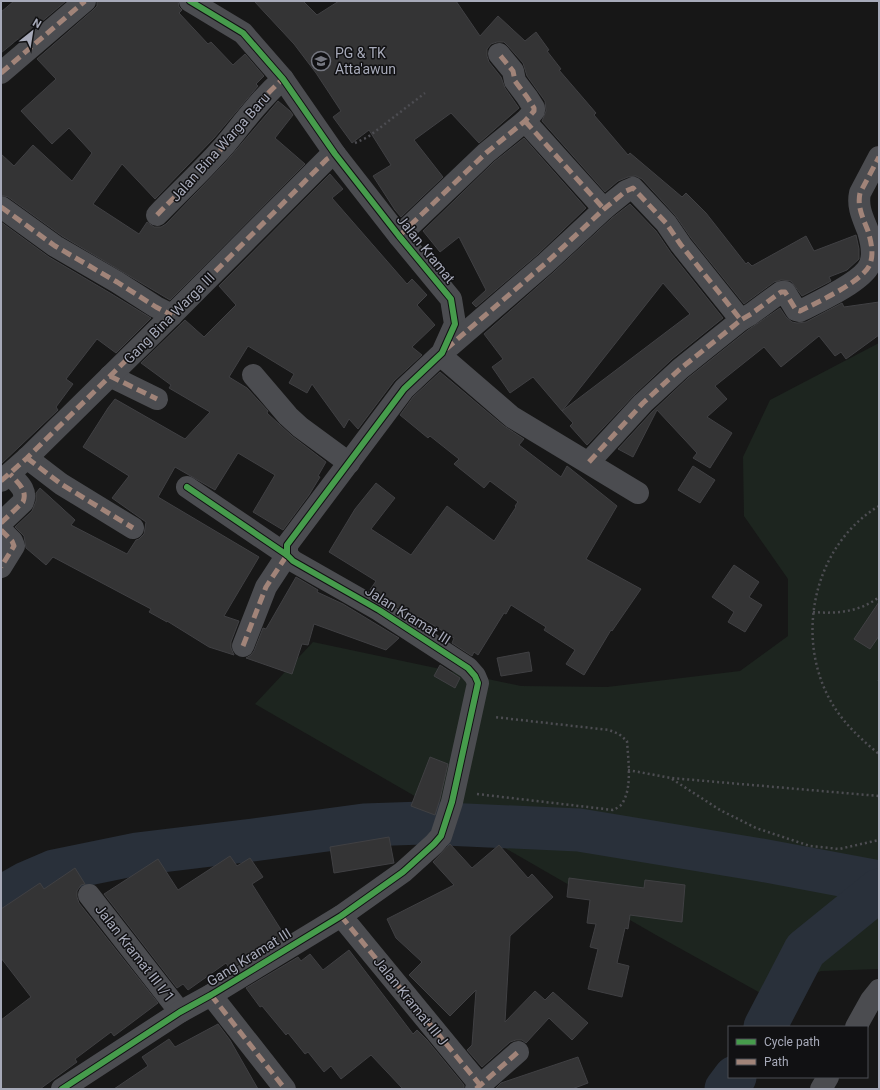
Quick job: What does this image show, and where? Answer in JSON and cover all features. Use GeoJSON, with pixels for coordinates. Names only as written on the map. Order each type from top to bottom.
{"type":"FeatureCollection","features":[{"type":"Feature","properties":{"kind":"street"},"geometry":{"type":"LineString","coordinates":[[1,73],[85,1]]}},
{"type":"Feature","properties":{"kind":"street","name":"Jalan Kramat"},"geometry":{"type":"LineString","coordinates":[[190,1],[243,33],[283,79],[335,154],[399,236],[452,299],[455,324],[442,353],[404,389],[286,545],[287,555],[266,587],[243,646]]}},
{"type":"Feature","properties":{"kind":"street"},"geometry":{"type":"LineString","coordinates":[[399,236],[486,152],[533,113],[534,108],[515,81],[513,71],[500,54]]}},
{"type":"Feature","properties":{"kind":"street","name":"Jalan Bina Warga Baru"},"geometry":{"type":"LineString","coordinates":[[157,215],[223,147],[270,90],[283,79]]}},
{"type":"Feature","properties":{"kind":"street"},"geometry":{"type":"LineString","coordinates":[[525,121],[604,209]]}},
{"type":"Feature","properties":{"kind":"street","name":"Gang Bina Warga III"},"geometry":{"type":"LineString","coordinates":[[5,477],[27,458],[172,315],[327,159],[335,154]]}},
{"type":"Feature","properties":{"kind":"street"},"geometry":{"type":"LineString","coordinates":[[588,462],[643,403],[680,369],[741,320],[752,314],[781,292],[785,292],[796,310],[800,311],[837,292],[867,270],[870,265],[872,254],[868,233],[861,212],[859,198],[860,193],[879,158]]}},
{"type":"Feature","properties":{"kind":"street"},"geometry":{"type":"LineString","coordinates":[[638,493],[512,417],[446,360],[442,353],[546,264],[604,209],[631,188],[636,189],[666,223],[681,245],[741,320]]}},
{"type":"Feature","properties":{"kind":"street"},"geometry":{"type":"LineString","coordinates":[[1,207],[55,246],[118,282],[156,307],[172,315]]}},
{"type":"Feature","properties":{"kind":"street"},"geometry":{"type":"LineString","coordinates":[[253,375],[288,416],[300,427],[349,463]]}},
{"type":"Feature","properties":{"kind":"street"},"geometry":{"type":"LineString","coordinates":[[110,376],[157,400]]}},
{"type":"Feature","properties":{"kind":"street"},"geometry":{"type":"LineString","coordinates":[[27,458],[61,484],[134,528]]}},
{"type":"Feature","properties":{"kind":"street"},"geometry":{"type":"LineString","coordinates":[[1,523],[23,502],[24,498],[23,489],[5,477]]}},
{"type":"Feature","properties":{"kind":"street","name":"Jalan Kramat III"},"geometry":{"type":"LineString","coordinates":[[187,487],[287,555],[293,561],[379,610],[468,668],[475,676],[478,684],[472,714],[442,836]]}},
{"type":"Feature","properties":{"kind":"street"},"geometry":{"type":"LineString","coordinates":[[1,530],[12,541],[14,546],[1,567]]}},
{"type":"Feature","properties":{"kind":"street","name":"Gang Kramat III"},"geometry":{"type":"LineString","coordinates":[[62,1089],[180,1012],[211,995],[341,916],[403,872],[425,854],[442,836]]}},
{"type":"Feature","properties":{"kind":"street","name":"Jalan Kramat III I/1"},"geometry":{"type":"LineString","coordinates":[[89,895],[180,1012]]}},
{"type":"Feature","properties":{"kind":"street","name":"Jalan Kramat III J"},"geometry":{"type":"LineString","coordinates":[[341,916],[478,1087],[518,1052]]}},
{"type":"Feature","properties":{"kind":"street"},"geometry":{"type":"LineString","coordinates":[[857,1026],[870,1000],[879,990]]}},
{"type":"Feature","properties":{"kind":"street"},"geometry":{"type":"LineString","coordinates":[[211,995],[285,1089]]}},
{"type":"Feature","properties":{"kind":"street"},"geometry":{"type":"LineString","coordinates":[[821,1089],[827,1078]]}},
{"type":"Feature","properties":{"kind":"path"},"geometry":{"type":"LineString","coordinates":[[335,154],[368,137],[425,93]]}},
{"type":"Feature","properties":{"kind":"path"},"geometry":{"type":"LineString","coordinates":[[878,508],[853,527],[843,538],[830,558],[820,579],[814,601],[813,648],[818,670],[826,692],[837,712],[852,730],[879,754]]}},
{"type":"Feature","properties":{"kind":"path"},"geometry":{"type":"LineString","coordinates":[[813,612],[833,614],[852,610],[879,597]]}},
{"type":"Feature","properties":{"kind":"path"},"geometry":{"type":"LineString","coordinates":[[453,796],[612,810],[620,806],[624,800],[627,790],[627,741],[619,734],[609,730],[472,714]]}},
{"type":"Feature","properties":{"kind":"path"},"geometry":{"type":"LineString","coordinates":[[628,770],[671,778],[879,796]]}},
{"type":"Feature","properties":{"kind":"path"},"geometry":{"type":"LineString","coordinates":[[671,778],[720,810],[756,828],[810,846],[839,849],[879,840]]}},
{"type":"Feature","properties":{"kind":"shaded area"},"geometry":{"type":"Polygon","coordinates":[[[879,343],[879,969],[821,971],[766,996],[656,935],[255,704],[313,642],[521,686],[607,687],[740,671],[788,636],[788,579],[744,516],[743,457],[770,400],[879,343]]]}},
{"type":"Feature","properties":{"kind":"building"},"geometry":{"type":"Polygon","coordinates":[[[14,1],[66,1],[20,40],[18,39],[1,53],[1,12],[14,1]]]}},
{"type":"Feature","properties":{"kind":"building"},"geometry":{"type":"Polygon","coordinates":[[[97,1],[178,1],[179,7],[182,10],[179,13],[208,44],[211,42],[233,65],[245,54],[264,76],[256,84],[258,86],[214,138],[155,199],[122,164],[93,204],[139,234],[147,222],[154,227],[161,227],[166,224],[225,163],[278,101],[293,115],[275,138],[305,164],[170,300],[62,236],[8,197],[1,195],[1,154],[14,166],[33,145],[72,181],[92,153],[69,128],[52,144],[21,111],[56,79],[37,59],[93,10],[97,6],[97,1]]]}},
{"type":"Feature","properties":{"kind":"building"},"geometry":{"type":"Polygon","coordinates":[[[254,1],[303,1],[317,15],[339,1],[456,1],[480,36],[498,16],[525,41],[536,32],[549,50],[547,51],[561,69],[559,70],[596,113],[594,115],[628,155],[630,153],[682,197],[686,193],[706,213],[746,264],[748,262],[752,266],[806,236],[814,251],[856,235],[859,249],[859,259],[847,270],[829,277],[831,281],[802,296],[791,281],[781,280],[774,282],[744,304],[691,238],[675,215],[642,179],[636,176],[628,177],[618,181],[605,192],[542,121],[546,111],[545,101],[527,76],[523,63],[504,42],[491,44],[487,49],[487,56],[489,62],[501,77],[505,88],[519,108],[479,143],[451,113],[414,140],[443,177],[401,217],[373,176],[391,165],[369,130],[352,143],[333,117],[341,111],[316,73],[294,44],[254,1]]]}},
{"type":"Feature","properties":{"kind":"building"},"geometry":{"type":"Polygon","coordinates":[[[524,138],[586,208],[538,254],[476,307],[472,303],[486,290],[459,237],[440,252],[423,231],[494,162],[524,138]]]}},
{"type":"Feature","properties":{"kind":"building"},"geometry":{"type":"Polygon","coordinates":[[[330,174],[343,189],[332,198],[407,284],[412,279],[427,295],[417,305],[435,325],[412,347],[422,355],[394,381],[358,429],[349,419],[344,428],[312,384],[307,393],[289,383],[294,374],[248,346],[229,377],[247,388],[268,411],[267,413],[292,436],[326,462],[318,476],[320,477],[309,495],[283,530],[253,512],[275,475],[238,453],[215,490],[175,467],[158,497],[259,557],[224,616],[239,621],[231,642],[231,648],[234,655],[209,647],[167,621],[149,612],[151,609],[53,557],[46,565],[26,548],[24,536],[15,527],[32,511],[36,501],[36,493],[40,488],[75,520],[71,525],[127,554],[136,540],[144,534],[146,522],[112,498],[129,476],[83,447],[115,399],[185,439],[210,412],[169,388],[171,385],[141,363],[185,320],[204,337],[236,305],[219,286],[330,174]]]}},
{"type":"Feature","properties":{"kind":"building"},"geometry":{"type":"Polygon","coordinates":[[[630,204],[656,231],[671,253],[723,318],[672,359],[635,394],[587,445],[570,426],[573,423],[562,411],[533,377],[510,393],[492,367],[503,359],[484,334],[612,218],[630,204]],[[663,283],[562,411],[690,314],[663,283]]]}},
{"type":"Feature","properties":{"kind":"building"},"geometry":{"type":"Polygon","coordinates":[[[1,222],[49,257],[151,318],[116,353],[97,339],[66,379],[73,384],[56,407],[58,410],[1,464],[1,222]]]}},
{"type":"Feature","properties":{"kind":"building"},"geometry":{"type":"Polygon","coordinates":[[[879,302],[879,335],[846,359],[841,352],[835,356],[819,336],[781,367],[764,347],[715,386],[727,399],[707,417],[732,433],[710,468],[693,458],[697,453],[657,410],[633,457],[618,449],[652,412],[688,378],[748,330],[780,308],[786,317],[792,322],[797,323],[806,322],[842,303],[844,307],[879,302]]]}},
{"type":"Feature","properties":{"kind":"building"},"geometry":{"type":"Polygon","coordinates":[[[440,372],[504,426],[524,439],[519,445],[561,477],[567,466],[617,506],[586,559],[641,589],[612,631],[611,630],[584,675],[566,664],[575,650],[544,630],[546,627],[511,605],[506,614],[504,613],[478,655],[474,652],[472,656],[452,643],[454,638],[420,617],[417,620],[370,590],[376,581],[329,552],[355,509],[376,483],[395,498],[371,529],[411,555],[447,506],[494,541],[516,507],[515,506],[518,502],[490,481],[484,488],[454,464],[459,459],[430,436],[428,438],[400,415],[413,397],[440,372]]]}},
{"type":"Feature","properties":{"kind":"building"},"geometry":{"type":"Polygon","coordinates":[[[693,466],[715,480],[700,503],[678,490],[693,466]]]}},
{"type":"Feature","properties":{"kind":"building"},"geometry":{"type":"Polygon","coordinates":[[[734,565],[759,582],[749,597],[762,605],[745,632],[728,622],[734,612],[712,597],[734,565]]]}},
{"type":"Feature","properties":{"kind":"building"},"geometry":{"type":"Polygon","coordinates":[[[296,577],[318,590],[317,592],[343,604],[399,638],[386,650],[314,624],[308,645],[302,644],[292,674],[246,658],[254,651],[263,628],[266,629],[296,577]]]}},
{"type":"Feature","properties":{"kind":"building"},"geometry":{"type":"Polygon","coordinates":[[[879,602],[879,636],[870,649],[854,639],[879,602]]]}},
{"type":"Feature","properties":{"kind":"building"},"geometry":{"type":"Polygon","coordinates":[[[529,652],[532,671],[501,676],[497,658],[529,652]]]}},
{"type":"Feature","properties":{"kind":"building"},"geometry":{"type":"Polygon","coordinates":[[[440,665],[460,678],[455,688],[434,676],[440,665]]]}},
{"type":"Feature","properties":{"kind":"building"},"geometry":{"type":"Polygon","coordinates":[[[430,757],[448,764],[435,815],[411,806],[430,757]]]}},
{"type":"Feature","properties":{"kind":"building"},"geometry":{"type":"Polygon","coordinates":[[[389,837],[394,863],[334,873],[330,847],[389,837]]]}},
{"type":"Feature","properties":{"kind":"building"},"geometry":{"type":"Polygon","coordinates":[[[450,844],[472,868],[499,845],[528,878],[532,874],[553,897],[510,936],[505,1022],[535,991],[545,1000],[553,992],[588,1023],[572,1040],[549,1018],[526,1043],[522,1040],[510,1042],[482,1067],[467,1050],[472,1045],[476,990],[450,1016],[409,975],[422,962],[396,938],[387,919],[454,885],[433,862],[450,844]]]}},
{"type":"Feature","properties":{"kind":"building"},"geometry":{"type":"Polygon","coordinates":[[[230,856],[237,866],[250,858],[263,877],[252,884],[285,936],[230,969],[226,963],[188,990],[183,984],[177,988],[104,894],[158,859],[178,890],[230,856]]]}},
{"type":"Feature","properties":{"kind":"building"},"geometry":{"type":"Polygon","coordinates":[[[75,868],[85,884],[81,885],[77,891],[79,903],[158,1003],[114,1036],[111,1032],[75,1059],[77,1062],[40,1089],[1,1089],[1,1020],[31,997],[1,958],[1,909],[40,883],[44,889],[75,868]]]}},
{"type":"Feature","properties":{"kind":"building"},"geometry":{"type":"Polygon","coordinates":[[[569,878],[644,888],[645,880],[685,885],[682,922],[630,915],[628,929],[625,928],[617,963],[629,966],[622,997],[588,989],[598,949],[590,947],[596,924],[587,923],[590,900],[567,897],[569,878]]]}},
{"type":"Feature","properties":{"kind":"building"},"geometry":{"type":"Polygon","coordinates":[[[349,950],[413,1034],[417,1030],[427,1040],[464,1085],[464,1089],[403,1089],[371,1055],[341,1079],[331,1066],[324,1072],[308,1052],[305,1054],[288,1033],[286,1035],[262,1006],[260,1007],[246,988],[298,957],[301,961],[310,954],[323,970],[349,950]]]}},
{"type":"Feature","properties":{"kind":"building"},"geometry":{"type":"Polygon","coordinates":[[[218,1024],[230,1040],[258,1089],[114,1089],[148,1066],[142,1057],[169,1039],[175,1047],[218,1024]]]}},
{"type":"Feature","properties":{"kind":"building"},"geometry":{"type":"Polygon","coordinates":[[[578,1057],[588,1083],[572,1089],[495,1089],[501,1083],[578,1057]]]}},
{"type":"Feature","properties":{"kind":"waterway"},"geometry":{"type":"LineString","coordinates":[[1,897],[26,883],[54,871],[137,854],[364,825],[423,823],[579,830],[761,860],[879,882]]}},
{"type":"Feature","properties":{"kind":"waterway"},"geometry":{"type":"LineString","coordinates":[[766,1026],[805,950],[879,890]]}},
{"type":"Feature","properties":{"kind":"waterway"},"geometry":{"type":"LineString","coordinates":[[726,1089],[734,1078]]}},
{"type":"Feature","properties":{"kind":"marked path"},"geometry":{"type":"LineString","coordinates":[[1,73],[85,1]]}},
{"type":"Feature","properties":{"kind":"marked path"},"geometry":{"type":"LineString","coordinates":[[399,236],[486,153],[525,121],[534,111],[534,108],[515,81],[513,71],[499,54]]}},
{"type":"Feature","properties":{"kind":"marked path"},"geometry":{"type":"LineString","coordinates":[[157,215],[216,155],[259,103],[283,79]]}},
{"type":"Feature","properties":{"kind":"marked path"},"geometry":{"type":"LineString","coordinates":[[525,121],[604,209]]}},
{"type":"Feature","properties":{"kind":"marked path"},"geometry":{"type":"LineString","coordinates":[[1,481],[27,458],[172,315],[327,159],[335,154]]}},
{"type":"Feature","properties":{"kind":"marked path"},"geometry":{"type":"LineString","coordinates":[[589,462],[643,403],[680,369],[741,320],[781,292],[785,292],[796,310],[800,311],[839,291],[866,271],[870,264],[872,248],[861,212],[859,198],[860,193],[879,157]]}},
{"type":"Feature","properties":{"kind":"marked path"},"geometry":{"type":"LineString","coordinates":[[446,349],[546,263],[604,209],[626,191],[633,188],[666,223],[681,245],[741,320]]}},
{"type":"Feature","properties":{"kind":"marked path"},"geometry":{"type":"LineString","coordinates":[[1,207],[55,246],[117,282],[156,307],[172,315]]}},
{"type":"Feature","properties":{"kind":"marked path"},"geometry":{"type":"LineString","coordinates":[[110,376],[157,399]]}},
{"type":"Feature","properties":{"kind":"marked path"},"geometry":{"type":"LineString","coordinates":[[27,458],[61,484],[133,528]]}},
{"type":"Feature","properties":{"kind":"marked path"},"geometry":{"type":"LineString","coordinates":[[1,523],[23,502],[24,498],[21,486],[10,474]]}},
{"type":"Feature","properties":{"kind":"marked path"},"geometry":{"type":"LineString","coordinates":[[1,530],[12,541],[14,546],[1,567]]}},
{"type":"Feature","properties":{"kind":"marked path"},"geometry":{"type":"LineString","coordinates":[[243,646],[266,587],[287,555],[286,554]]}},
{"type":"Feature","properties":{"kind":"marked path"},"geometry":{"type":"LineString","coordinates":[[341,916],[480,1085]]}},
{"type":"Feature","properties":{"kind":"marked path"},"geometry":{"type":"LineString","coordinates":[[211,995],[285,1089]]}},
{"type":"Feature","properties":{"kind":"marked path"},"geometry":{"type":"LineString","coordinates":[[476,1089],[518,1052]]}},
{"type":"Feature","properties":{"kind":"cycle path"},"geometry":{"type":"LineString","coordinates":[[190,1],[243,33],[283,79],[335,154],[399,236],[451,299],[455,324],[442,353],[404,389],[287,545],[287,555]]}},
{"type":"Feature","properties":{"kind":"cycle path"},"geometry":{"type":"LineString","coordinates":[[62,1089],[180,1012],[211,995],[341,916],[403,872],[434,844],[441,836],[452,802],[478,683],[475,676],[468,668],[379,610],[293,561],[287,555],[187,487]]}},
{"type":"Feature","properties":{"kind":"place","name":"PG & TK Atta'awun"},"geometry":{"type":"Point","coordinates":[321,61]}}]}
